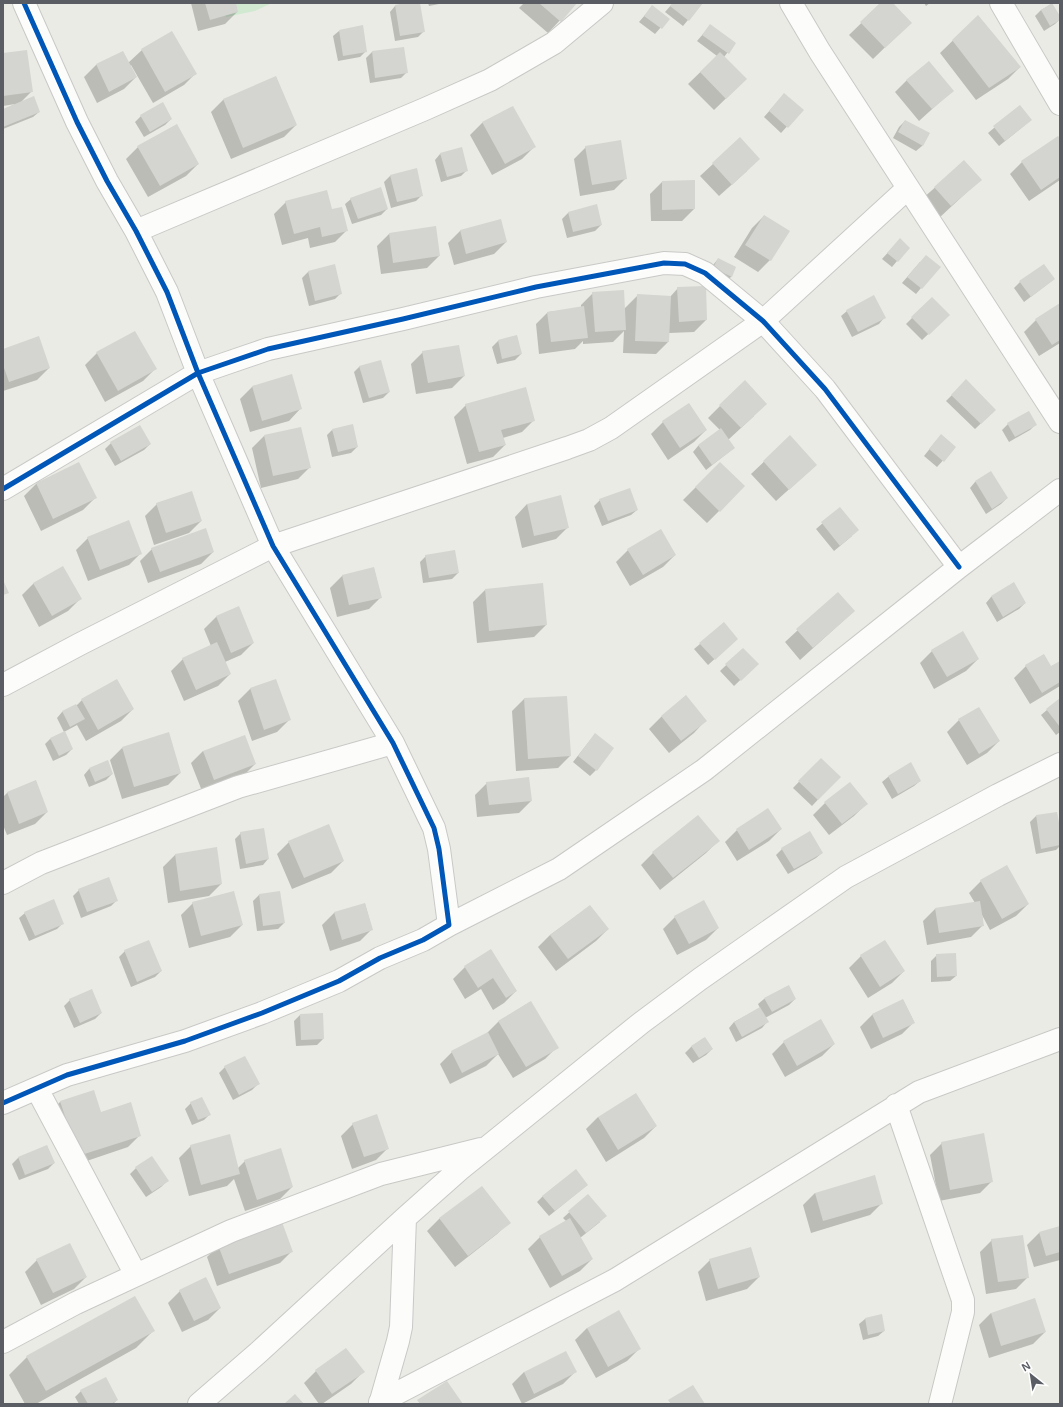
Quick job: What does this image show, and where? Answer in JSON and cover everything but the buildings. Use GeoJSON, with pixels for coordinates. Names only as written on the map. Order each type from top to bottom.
{"type":"FeatureCollection","features":[{"type":"Feature","properties":{"kind":"street"},"geometry":{"type":"LineString","coordinates":[[24,3],[77,122],[167,292],[198,373],[273,546],[393,743],[434,828],[439,849],[449,925]]}},
{"type":"Feature","properties":{"kind":"street"},"geometry":{"type":"LineString","coordinates":[[136,231],[490,80],[554,43],[602,3]]}},
{"type":"Feature","properties":{"kind":"street"},"geometry":{"type":"LineString","coordinates":[[791,3],[820,52],[1060,422]]}},
{"type":"Feature","properties":{"kind":"street"},"geometry":{"type":"LineString","coordinates":[[1001,3],[1060,104]]}},
{"type":"Feature","properties":{"kind":"street"},"geometry":{"type":"LineString","coordinates":[[3,685],[80,644],[273,546],[567,448],[589,440],[611,428],[763,322],[908,188]]}},
{"type":"Feature","properties":{"kind":"street"},"geometry":{"type":"LineString","coordinates":[[3,489],[198,373],[268,349],[536,288],[664,263],[685,264],[705,273],[763,322],[824,389],[958,567]]}},
{"type":"Feature","properties":{"kind":"street"},"geometry":{"type":"LineString","coordinates":[[3,1103],[67,1075],[185,1041],[262,1013],[339,982],[380,958],[423,940],[558,869],[704,770],[958,567],[1060,490]]}},
{"type":"Feature","properties":{"kind":"street"},"geometry":{"type":"LineString","coordinates":[[3,883],[41,863],[238,788],[393,743]]}},
{"type":"Feature","properties":{"kind":"street"},"geometry":{"type":"LineString","coordinates":[[199,1404],[259,1352],[405,1218],[488,1147],[641,1023],[700,979],[838,883],[984,803],[1060,764]]}},
{"type":"Feature","properties":{"kind":"street"},"geometry":{"type":"LineString","coordinates":[[380,1403],[615,1280],[919,1092],[1060,1039]]}},
{"type":"Feature","properties":{"kind":"street"},"geometry":{"type":"LineString","coordinates":[[37,1089],[136,1275]]}},
{"type":"Feature","properties":{"kind":"street"},"geometry":{"type":"LineString","coordinates":[[896,1105],[963,1300],[963,1312],[940,1404]]}},
{"type":"Feature","properties":{"kind":"street"},"geometry":{"type":"LineString","coordinates":[[3,1342],[76,1303],[231,1231],[381,1174],[488,1147]]}},
{"type":"Feature","properties":{"kind":"street"},"geometry":{"type":"LineString","coordinates":[[380,1403],[401,1327],[405,1218]]}},
{"type":"Feature","properties":{"kind":"green space"},"geometry":{"type":"Polygon","coordinates":[[[219,3],[272,3],[255,11],[226,17],[219,3]]]}},
{"type":"Feature","properties":{"kind":"cycle path"},"geometry":{"type":"LineString","coordinates":[[3,1103],[67,1075],[185,1041],[262,1013],[339,981],[380,958],[423,940],[449,925],[439,849],[434,828],[393,743],[273,546],[198,373],[167,292],[77,122],[24,3]]}},
{"type":"Feature","properties":{"kind":"cycle path"},"geometry":{"type":"LineString","coordinates":[[3,489],[198,373],[268,349],[536,287],[664,263],[685,264],[705,273],[763,321],[825,389],[959,567]]}}]}
